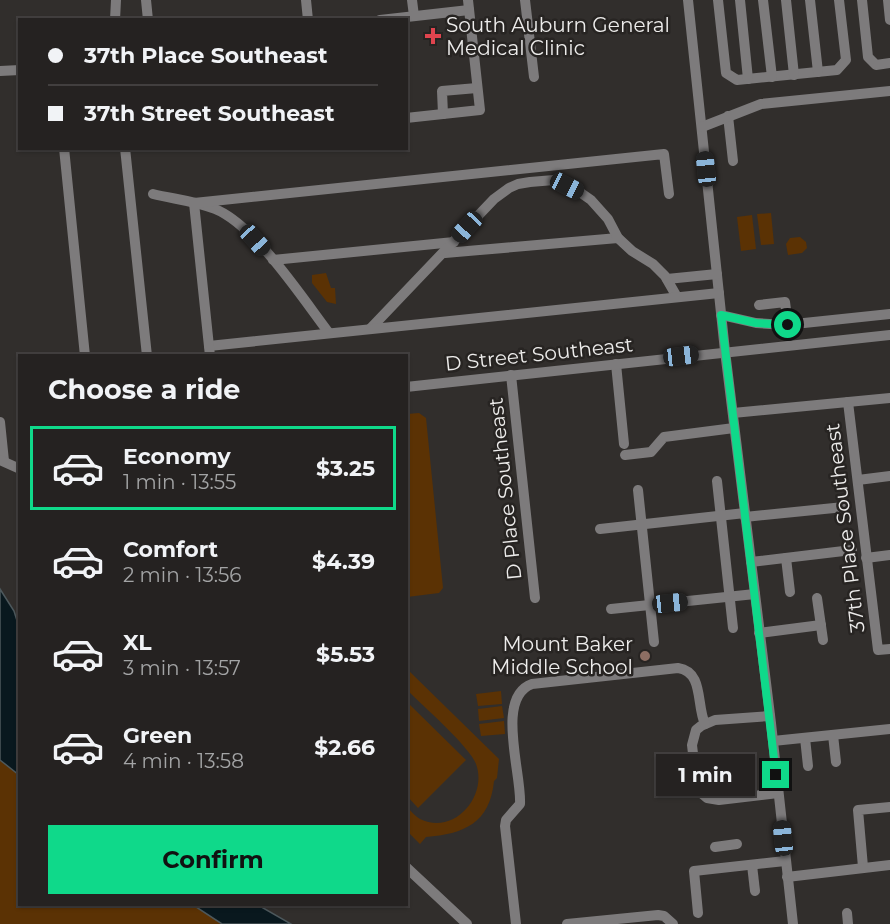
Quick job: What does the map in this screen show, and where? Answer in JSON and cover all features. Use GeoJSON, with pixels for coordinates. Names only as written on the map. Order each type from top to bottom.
{"type":"FeatureCollection","features":[{"type":"Feature","properties":{"kind":"street"},"geometry":{"type":"LineString","coordinates":[[146,0],[148,18]]}},
{"type":"Feature","properties":{"kind":"street"},"geometry":{"type":"LineString","coordinates":[[306,0],[309,18]]}},
{"type":"Feature","properties":{"kind":"street"},"geometry":{"type":"LineString","coordinates":[[412,0],[414,16]]}},
{"type":"Feature","properties":{"kind":"street"},"geometry":{"type":"LineString","coordinates":[[525,0],[534,78]]}},
{"type":"Feature","properties":{"kind":"street"},"geometry":{"type":"LineString","coordinates":[[688,0],[718,293],[793,924]]}},
{"type":"Feature","properties":{"kind":"street"},"geometry":{"type":"LineString","coordinates":[[718,0],[726,73],[737,80],[837,70],[846,60],[839,0]]}},
{"type":"Feature","properties":{"kind":"street"},"geometry":{"type":"LineString","coordinates":[[740,0],[748,79]]}},
{"type":"Feature","properties":{"kind":"street"},"geometry":{"type":"LineString","coordinates":[[763,0],[771,77]]}},
{"type":"Feature","properties":{"kind":"street"},"geometry":{"type":"LineString","coordinates":[[786,0],[794,75]]}},
{"type":"Feature","properties":{"kind":"street"},"geometry":{"type":"LineString","coordinates":[[810,0],[818,72]]}},
{"type":"Feature","properties":{"kind":"street"},"geometry":{"type":"LineString","coordinates":[[862,0],[868,57],[876,65],[890,63]]}},
{"type":"Feature","properties":{"kind":"street"},"geometry":{"type":"LineString","coordinates":[[888,0],[890,20]]}},
{"type":"Feature","properties":{"kind":"street"},"geometry":{"type":"LineString","coordinates":[[397,18],[469,5],[480,110],[408,118]]}},
{"type":"Feature","properties":{"kind":"street"},"geometry":{"type":"LineString","coordinates":[[0,71],[18,70]]}},
{"type":"Feature","properties":{"kind":"street"},"geometry":{"type":"LineString","coordinates":[[443,114],[441,91],[477,88]]}},
{"type":"Feature","properties":{"kind":"street"},"geometry":{"type":"LineString","coordinates":[[702,127],[761,104],[890,91]]}},
{"type":"Feature","properties":{"kind":"street"},"geometry":{"type":"LineString","coordinates":[[728,116],[733,161]]}},
{"type":"Feature","properties":{"kind":"street"},"geometry":{"type":"LineString","coordinates":[[64,150],[85,354]]}},
{"type":"Feature","properties":{"kind":"street"},"geometry":{"type":"LineString","coordinates":[[125,150],[147,354]]}},
{"type":"Feature","properties":{"kind":"street"},"geometry":{"type":"LineString","coordinates":[[194,203],[664,154],[669,194]]}},
{"type":"Feature","properties":{"kind":"street"},"geometry":{"type":"LineString","coordinates":[[553,166],[554,180]]}},
{"type":"Feature","properties":{"kind":"street"},"geometry":{"type":"LineString","coordinates":[[370,329],[445,253],[494,199],[518,183],[554,180],[591,200],[608,219],[618,238],[653,264],[667,279],[677,297]]}},
{"type":"Feature","properties":{"kind":"street"},"geometry":{"type":"LineString","coordinates":[[153,194],[214,208],[226,214],[273,260],[329,333]]}},
{"type":"Feature","properties":{"kind":"street"},"geometry":{"type":"LineString","coordinates":[[194,203],[209,351],[329,333],[718,293]]}},
{"type":"Feature","properties":{"kind":"street"},"geometry":{"type":"LineString","coordinates":[[445,253],[618,238]]}},
{"type":"Feature","properties":{"kind":"street"},"geometry":{"type":"LineString","coordinates":[[273,260],[454,242]]}},
{"type":"Feature","properties":{"kind":"street"},"geometry":{"type":"LineString","coordinates":[[667,279],[717,274]]}},
{"type":"Feature","properties":{"kind":"street"},"geometry":{"type":"LineString","coordinates":[[759,305],[785,302],[788,325]]}},
{"type":"Feature","properties":{"kind":"street"},"geometry":{"type":"LineString","coordinates":[[721,315],[756,323],[788,325],[890,315]]}},
{"type":"Feature","properties":{"kind":"street","name":"D Street Southeast"},"geometry":{"type":"LineString","coordinates":[[408,387],[890,335]]}},
{"type":"Feature","properties":{"kind":"street"},"geometry":{"type":"LineString","coordinates":[[616,364],[624,450],[651,452],[664,437],[734,428]]}},
{"type":"Feature","properties":{"kind":"street","name":"D Place Southeast"},"geometry":{"type":"LineString","coordinates":[[511,375],[534,598]]}},
{"type":"Feature","properties":{"kind":"street"},"geometry":{"type":"LineString","coordinates":[[733,413],[890,398]]}},
{"type":"Feature","properties":{"kind":"street","name":"37th Place Southeast"},"geometry":{"type":"LineString","coordinates":[[848,402],[878,650],[890,649]]}},
{"type":"Feature","properties":{"kind":"street"},"geometry":{"type":"LineString","coordinates":[[0,422],[2,460],[18,469]]}},
{"type":"Feature","properties":{"kind":"street"},"geometry":{"type":"LineString","coordinates":[[858,480],[890,477]]}},
{"type":"Feature","properties":{"kind":"street"},"geometry":{"type":"LineString","coordinates":[[717,481],[733,628]]}},
{"type":"Feature","properties":{"kind":"street"},"geometry":{"type":"LineString","coordinates":[[638,490],[654,642]]}},
{"type":"Feature","properties":{"kind":"street"},"geometry":{"type":"LineString","coordinates":[[600,529],[721,516],[844,507]]}},
{"type":"Feature","properties":{"kind":"street"},"geometry":{"type":"LineString","coordinates":[[751,562],[852,550]]}},
{"type":"Feature","properties":{"kind":"street"},"geometry":{"type":"LineString","coordinates":[[866,558],[890,555]]}},
{"type":"Feature","properties":{"kind":"street"},"geometry":{"type":"LineString","coordinates":[[786,558],[790,592]]}},
{"type":"Feature","properties":{"kind":"street"},"geometry":{"type":"LineString","coordinates":[[611,609],[755,594]]}},
{"type":"Feature","properties":{"kind":"street"},"geometry":{"type":"LineString","coordinates":[[817,598],[823,640]]}},
{"type":"Feature","properties":{"kind":"street"},"geometry":{"type":"LineString","coordinates":[[759,633],[821,625]]}},
{"type":"Feature","properties":{"kind":"street"},"geometry":{"type":"LineString","coordinates":[[516,924],[505,826],[506,820],[520,804],[512,712],[514,702],[522,690],[532,684],[678,668],[691,672],[695,677],[700,713],[705,724]]}},
{"type":"Feature","properties":{"kind":"street"},"geometry":{"type":"LineString","coordinates":[[770,716],[715,720],[705,724],[694,735],[692,746],[698,788],[707,798],[719,800],[778,793]]}},
{"type":"Feature","properties":{"kind":"street"},"geometry":{"type":"LineString","coordinates":[[773,741],[890,729]]}},
{"type":"Feature","properties":{"kind":"street"},"geometry":{"type":"LineString","coordinates":[[833,735],[836,762]]}},
{"type":"Feature","properties":{"kind":"street"},"geometry":{"type":"LineString","coordinates":[[805,738],[808,766]]}},
{"type":"Feature","properties":{"kind":"street"},"geometry":{"type":"LineString","coordinates":[[863,867],[858,810],[890,807]]}},
{"type":"Feature","properties":{"kind":"street"},"geometry":{"type":"LineString","coordinates":[[715,847],[734,845],[733,867]]}},
{"type":"Feature","properties":{"kind":"street"},"geometry":{"type":"LineString","coordinates":[[698,913],[694,871],[785,861]]}},
{"type":"Feature","properties":{"kind":"street"},"geometry":{"type":"LineString","coordinates":[[752,865],[755,891]]}},
{"type":"Feature","properties":{"kind":"street"},"geometry":{"type":"LineString","coordinates":[[787,877],[890,865]]}},
{"type":"Feature","properties":{"kind":"street"},"geometry":{"type":"LineString","coordinates":[[408,869],[467,924]]}},
{"type":"Feature","properties":{"kind":"street"},"geometry":{"type":"LineString","coordinates":[[567,924],[658,915],[664,916],[673,924]]}},
{"type":"Feature","properties":{"kind":"shaded area"},"geometry":{"type":"Polygon","coordinates":[[[771,213],[774,244],[761,245],[757,214],[771,213]]]}},
{"type":"Feature","properties":{"kind":"shaded area"},"geometry":{"type":"Polygon","coordinates":[[[752,215],[756,249],[741,251],[737,217],[752,215]]]}},
{"type":"Feature","properties":{"kind":"shaded area"},"geometry":{"type":"Polygon","coordinates":[[[800,237],[806,242],[807,248],[802,253],[788,255],[786,244],[790,238],[800,237]]]}},
{"type":"Feature","properties":{"kind":"shaded area"},"geometry":{"type":"Polygon","coordinates":[[[326,273],[331,288],[335,288],[336,304],[327,302],[312,283],[312,275],[326,273]]]}},
{"type":"Feature","properties":{"kind":"shaded area"},"geometry":{"type":"Polygon","coordinates":[[[419,413],[426,418],[443,588],[439,593],[408,597],[408,414],[419,413]]]}},
{"type":"Feature","properties":{"kind":"shaded area"},"geometry":{"type":"Polygon","coordinates":[[[0,589],[14,611],[18,624],[18,774],[0,760],[0,589]]]}},
{"type":"Feature","properties":{"kind":"shaded area"},"geometry":{"type":"Polygon","coordinates":[[[408,670],[499,759],[497,778],[494,781],[487,807],[481,816],[473,824],[463,829],[426,837],[420,844],[408,832],[408,808],[420,819],[433,823],[445,822],[456,818],[465,810],[473,800],[477,788],[476,764],[465,747],[408,691],[408,670]]]}},
{"type":"Feature","properties":{"kind":"shaded area"},"geometry":{"type":"Polygon","coordinates":[[[501,691],[502,704],[478,706],[476,694],[501,691]]]}},
{"type":"Feature","properties":{"kind":"shaded area"},"geometry":{"type":"Polygon","coordinates":[[[408,703],[466,760],[418,808],[408,797],[408,703]]]}},
{"type":"Feature","properties":{"kind":"shaded area"},"geometry":{"type":"Polygon","coordinates":[[[502,706],[504,718],[479,721],[478,709],[502,706]]]}},
{"type":"Feature","properties":{"kind":"shaded area"},"geometry":{"type":"Polygon","coordinates":[[[504,721],[505,734],[481,736],[479,724],[504,721]]]}},
{"type":"Feature","properties":{"kind":"shaded area"},"geometry":{"type":"Polygon","coordinates":[[[0,760],[18,774],[18,906],[195,906],[222,924],[0,924],[0,760]]]}},
{"type":"Feature","properties":{"kind":"shaded area"},"geometry":{"type":"Polygon","coordinates":[[[195,906],[260,906],[291,924],[222,924],[195,906]]]}},
{"type":"Feature","properties":{"kind":"place","name":"South Auburn General Medical Clinic"},"geometry":{"type":"Point","coordinates":[433,36]}},
{"type":"Feature","properties":{"kind":"place","name":"Mount Baker Middle School"},"geometry":{"type":"Point","coordinates":[645,656]}},
{"type":"Feature","properties":{"kind":"route"},"geometry":{"type":"LineString","coordinates":[[776,775],[721,315],[756,323],[788,325]]}}]}
